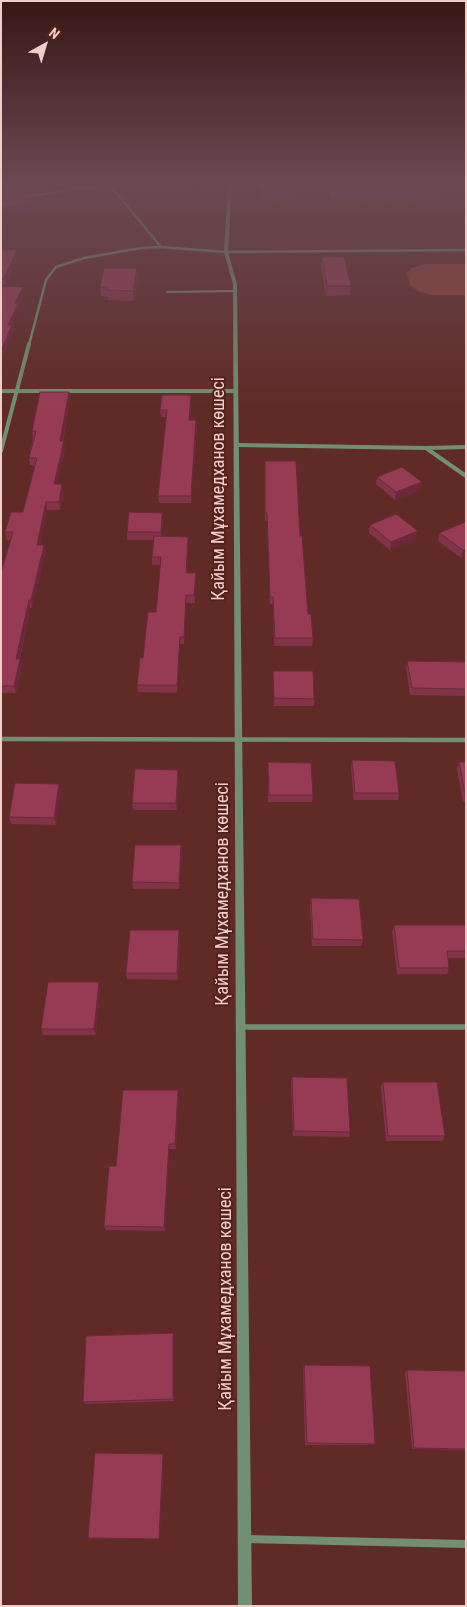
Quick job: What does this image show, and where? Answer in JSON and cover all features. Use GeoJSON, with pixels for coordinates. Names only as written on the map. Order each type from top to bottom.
{"type":"FeatureCollection","features":[{"type":"Feature","properties":{"kind":"street"},"geometry":{"type":"LineString","coordinates":[[1,451],[46,280],[56,267],[84,258]]}},
{"type":"Feature","properties":{"kind":"street","name":"Қайым Мұхамедханов көшесі"},"geometry":{"type":"LineString","coordinates":[[228,258],[236,291],[246,1606]]}},
{"type":"Feature","properties":{"kind":"street"},"geometry":{"type":"LineString","coordinates":[[1,391],[236,392]]}},
{"type":"Feature","properties":{"kind":"street"},"geometry":{"type":"LineString","coordinates":[[236,445],[466,447]]}},
{"type":"Feature","properties":{"kind":"street"},"geometry":{"type":"LineString","coordinates":[[426,448],[466,476]]}},
{"type":"Feature","properties":{"kind":"street"},"geometry":{"type":"LineString","coordinates":[[1,739],[466,740]]}},
{"type":"Feature","properties":{"kind":"street"},"geometry":{"type":"LineString","coordinates":[[241,1027],[466,1027]]}},
{"type":"Feature","properties":{"kind":"street"},"geometry":{"type":"LineString","coordinates":[[245,1539],[466,1544]]}},
{"type":"Feature","properties":{"kind":"lane"},"geometry":{"type":"LineString","coordinates":[[167,292],[236,291]]}},
{"type":"Feature","properties":{"kind":"shaded area"},"geometry":{"type":"Polygon","coordinates":[[[425,264],[466,264],[466,295],[432,295],[420,292],[410,285],[407,273],[412,268],[425,264]]]}},
{"type":"Feature","properties":{"kind":"building"},"geometry":{"type":"Polygon","coordinates":[[[1,258],[13,258],[4,278],[1,278],[1,258]]]}},
{"type":"Feature","properties":{"kind":"building"},"geometry":{"type":"Polygon","coordinates":[[[322,258],[344,258],[351,286],[327,286],[322,258]]]}},
{"type":"Feature","properties":{"kind":"building"},"geometry":{"type":"Polygon","coordinates":[[[104,268],[137,268],[133,291],[107,290],[108,287],[100,287],[104,268]]]}},
{"type":"Feature","properties":{"kind":"building"},"geometry":{"type":"Polygon","coordinates":[[[1,286],[23,287],[15,303],[18,303],[8,325],[12,325],[1,351],[1,286]]]}},
{"type":"Feature","properties":{"kind":"building"},"geometry":{"type":"Polygon","coordinates":[[[40,392],[69,392],[60,441],[64,441],[54,484],[62,484],[59,502],[46,502],[37,545],[44,545],[16,659],[20,659],[14,686],[1,686],[1,572],[13,532],[5,532],[11,512],[23,512],[37,458],[29,458],[36,431],[32,431],[40,392]]]}},
{"type":"Feature","properties":{"kind":"building"},"geometry":{"type":"Polygon","coordinates":[[[162,395],[191,395],[189,420],[196,420],[191,496],[158,496],[167,410],[160,410],[162,395]]]}},
{"type":"Feature","properties":{"kind":"building"},"geometry":{"type":"Polygon","coordinates":[[[265,461],[296,461],[300,536],[302,536],[308,614],[311,614],[313,638],[275,638],[273,597],[270,597],[267,513],[265,513],[265,461]]]}},
{"type":"Feature","properties":{"kind":"building"},"geometry":{"type":"Polygon","coordinates":[[[402,467],[422,482],[396,492],[377,477],[402,467]]]}},
{"type":"Feature","properties":{"kind":"building"},"geometry":{"type":"Polygon","coordinates":[[[129,512],[162,513],[161,532],[127,532],[129,512]]]}},
{"type":"Feature","properties":{"kind":"building"},"geometry":{"type":"Polygon","coordinates":[[[396,514],[418,531],[391,542],[370,525],[396,514]]]}},
{"type":"Feature","properties":{"kind":"building"},"geometry":{"type":"Polygon","coordinates":[[[465,522],[466,549],[463,550],[439,533],[465,522]]]}},
{"type":"Feature","properties":{"kind":"building"},"geometry":{"type":"Polygon","coordinates":[[[154,536],[188,537],[186,573],[196,573],[194,595],[186,595],[184,637],[180,637],[177,685],[137,685],[140,658],[143,658],[148,612],[156,612],[161,557],[152,557],[154,536]]]}},
{"type":"Feature","properties":{"kind":"building"},"geometry":{"type":"Polygon","coordinates":[[[407,661],[466,662],[466,689],[412,688],[407,661]]]}},
{"type":"Feature","properties":{"kind":"building"},"geometry":{"type":"Polygon","coordinates":[[[273,671],[313,671],[314,699],[274,698],[273,671]]]}},
{"type":"Feature","properties":{"kind":"building"},"geometry":{"type":"Polygon","coordinates":[[[352,760],[395,761],[399,793],[355,793],[352,760]]]}},
{"type":"Feature","properties":{"kind":"building"},"geometry":{"type":"Polygon","coordinates":[[[268,762],[311,763],[313,795],[269,795],[268,762]]]}},
{"type":"Feature","properties":{"kind":"building"},"geometry":{"type":"Polygon","coordinates":[[[459,762],[466,762],[466,794],[465,794],[459,762]]]}},
{"type":"Feature","properties":{"kind":"building"},"geometry":{"type":"Polygon","coordinates":[[[135,769],[178,770],[176,803],[132,803],[135,769]]]}},
{"type":"Feature","properties":{"kind":"building"},"geometry":{"type":"Polygon","coordinates":[[[15,783],[59,784],[54,818],[9,817],[15,783]]]}},
{"type":"Feature","properties":{"kind":"building"},"geometry":{"type":"Polygon","coordinates":[[[135,845],[181,845],[179,883],[132,882],[135,845]]]}},
{"type":"Feature","properties":{"kind":"building"},"geometry":{"type":"Polygon","coordinates":[[[311,898],[359,899],[363,940],[313,939],[311,898]]]}},
{"type":"Feature","properties":{"kind":"building"},"geometry":{"type":"Polygon","coordinates":[[[394,925],[466,925],[466,951],[447,951],[449,968],[399,968],[394,925]]]}},
{"type":"Feature","properties":{"kind":"building"},"geometry":{"type":"Polygon","coordinates":[[[130,930],[179,930],[177,973],[126,973],[130,930]]]}},
{"type":"Feature","properties":{"kind":"building"},"geometry":{"type":"Polygon","coordinates":[[[48,982],[99,982],[94,1029],[41,1029],[48,982]]]}},
{"type":"Feature","properties":{"kind":"building"},"geometry":{"type":"Polygon","coordinates":[[[292,1077],[347,1078],[350,1132],[294,1131],[292,1077]]]}},
{"type":"Feature","properties":{"kind":"building"},"geometry":{"type":"Polygon","coordinates":[[[383,1082],[437,1082],[445,1136],[388,1136],[383,1082]]]}},
{"type":"Feature","properties":{"kind":"building"},"geometry":{"type":"Polygon","coordinates":[[[123,1090],[178,1090],[175,1144],[169,1144],[164,1227],[104,1226],[109,1166],[116,1166],[123,1090]]]}},
{"type":"Feature","properties":{"kind":"building"},"geometry":{"type":"Polygon","coordinates":[[[173,1333],[173,1399],[83,1402],[86,1336],[173,1333]]]}},
{"type":"Feature","properties":{"kind":"building"},"geometry":{"type":"Polygon","coordinates":[[[304,1365],[370,1366],[375,1444],[307,1443],[304,1365]]]}},
{"type":"Feature","properties":{"kind":"building"},"geometry":{"type":"Polygon","coordinates":[[[407,1370],[466,1371],[466,1449],[414,1448],[407,1370]]]}},
{"type":"Feature","properties":{"kind":"building"},"geometry":{"type":"Polygon","coordinates":[[[95,1453],[163,1454],[159,1539],[88,1538],[95,1453]]]}}]}
